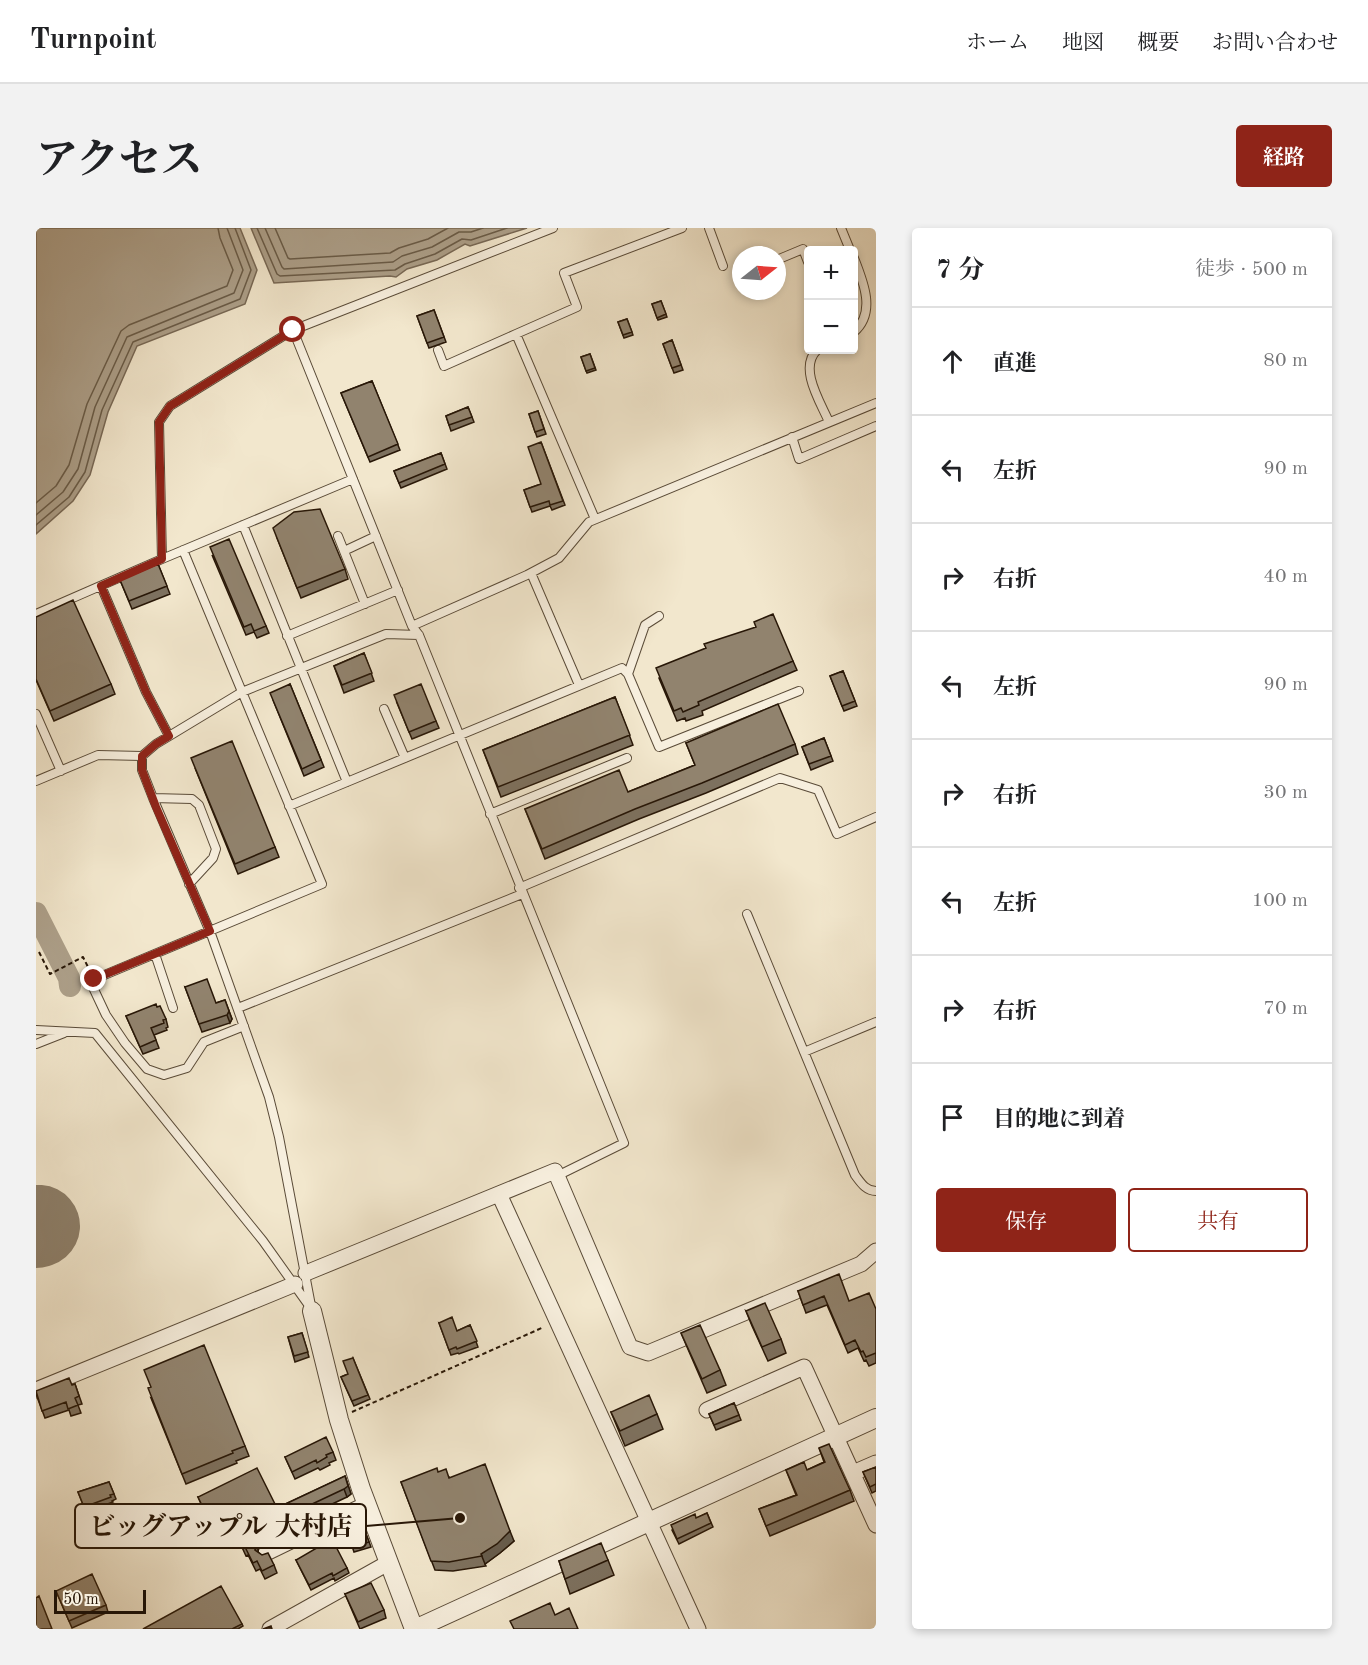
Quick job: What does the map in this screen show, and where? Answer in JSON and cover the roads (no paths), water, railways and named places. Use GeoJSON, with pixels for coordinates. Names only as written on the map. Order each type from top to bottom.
{"type":"FeatureCollection","features":[{"type":"Feature","properties":{"kind":"street"},"geometry":{"type":"LineString","coordinates":[[306,1273],[555,1171],[630,1347],[648,1353],[861,1264],[876,1251]]}},
{"type":"Feature","properties":{"kind":"street"},"geometry":{"type":"LineString","coordinates":[[499,1194],[698,1629]]}},
{"type":"Feature","properties":{"kind":"street"},"geometry":{"type":"LineString","coordinates":[[36,1390],[295,1284]]}},
{"type":"Feature","properties":{"kind":"street"},"geometry":{"type":"LineString","coordinates":[[312,1311],[339,1420],[388,1563],[415,1629],[876,1418]]}},
{"type":"Feature","properties":{"kind":"street"},"geometry":{"type":"LineString","coordinates":[[707,1410],[804,1366],[876,1525]]}},
{"type":"Feature","properties":{"kind":"street"},"geometry":{"type":"LineString","coordinates":[[853,1473],[876,1463]]}},
{"type":"Feature","properties":{"kind":"street"},"geometry":{"type":"LineString","coordinates":[[267,1552],[367,1504]]}},
{"type":"Feature","properties":{"kind":"street"},"geometry":{"type":"LineString","coordinates":[[270,1629],[388,1563]]}},
{"type":"Feature","properties":{"kind":"lane"},"geometry":{"type":"LineString","coordinates":[[162,559],[159,422],[170,406],[293,330],[553,228]]}},
{"type":"Feature","properties":{"kind":"lane"},"geometry":{"type":"LineString","coordinates":[[438,350],[444,366],[577,307],[564,273],[682,228]]}},
{"type":"Feature","properties":{"kind":"lane"},"geometry":{"type":"LineString","coordinates":[[708,228],[723,266]]}},
{"type":"Feature","properties":{"kind":"lane"},"geometry":{"type":"LineString","coordinates":[[841,228],[848,246]]}},
{"type":"Feature","properties":{"kind":"lane"},"geometry":{"type":"LineString","coordinates":[[786,256],[803,249],[804,252]]}},
{"type":"Feature","properties":{"kind":"lane"},"geometry":{"type":"LineString","coordinates":[[858,268],[870,299],[868,317],[858,329]]}},
{"type":"Feature","properties":{"kind":"lane"},"geometry":{"type":"LineString","coordinates":[[293,330],[624,1143],[557,1176]]}},
{"type":"Feature","properties":{"kind":"lane"},"geometry":{"type":"LineString","coordinates":[[516,334],[595,519]]}},
{"type":"Feature","properties":{"kind":"lane"},"geometry":{"type":"LineString","coordinates":[[815,354],[810,363],[811,377],[829,422]]}},
{"type":"Feature","properties":{"kind":"lane"},"geometry":{"type":"LineString","coordinates":[[412,626],[560,558],[589,522],[595,519],[876,403]]}},
{"type":"Feature","properties":{"kind":"lane"},"geometry":{"type":"LineString","coordinates":[[792,437],[800,459],[876,426]]}},
{"type":"Feature","properties":{"kind":"lane"},"geometry":{"type":"LineString","coordinates":[[36,614],[353,479]]}},
{"type":"Feature","properties":{"kind":"lane"},"geometry":{"type":"LineString","coordinates":[[243,525],[347,782]]}},
{"type":"Feature","properties":{"kind":"lane"},"geometry":{"type":"LineString","coordinates":[[338,536],[365,604]]}},
{"type":"Feature","properties":{"kind":"lane"},"geometry":{"type":"LineString","coordinates":[[344,550],[376,536]]}},
{"type":"Feature","properties":{"kind":"lane"},"geometry":{"type":"LineString","coordinates":[[183,550],[322,884],[90,981],[106,1016],[125,1043],[147,1069],[164,1075],[187,1068],[204,1042],[244,1026]]}},
{"type":"Feature","properties":{"kind":"lane"},"geometry":{"type":"LineString","coordinates":[[531,573],[579,685]]}},
{"type":"Feature","properties":{"kind":"lane"},"geometry":{"type":"LineString","coordinates":[[101,586],[146,692],[169,736]]}},
{"type":"Feature","properties":{"kind":"lane"},"geometry":{"type":"LineString","coordinates":[[287,636],[398,591]]}},
{"type":"Feature","properties":{"kind":"lane"},"geometry":{"type":"LineString","coordinates":[[628,674],[645,625],[659,616]]}},
{"type":"Feature","properties":{"kind":"lane"},"geometry":{"type":"LineString","coordinates":[[36,781],[98,755],[142,756],[156,744],[242,692],[386,634],[419,635]]}},
{"type":"Feature","properties":{"kind":"lane"},"geometry":{"type":"LineString","coordinates":[[290,806],[622,668],[628,674],[659,747],[799,691]]}},
{"type":"Feature","properties":{"kind":"lane"},"geometry":{"type":"LineString","coordinates":[[384,709],[405,758]]}},
{"type":"Feature","properties":{"kind":"lane"},"geometry":{"type":"LineString","coordinates":[[36,714],[61,771]]}},
{"type":"Feature","properties":{"kind":"lane"},"geometry":{"type":"LineString","coordinates":[[142,756],[142,770],[210,931],[269,1097],[279,1137],[312,1311]]}},
{"type":"Feature","properties":{"kind":"lane"},"geometry":{"type":"LineString","coordinates":[[490,814],[627,758]]}},
{"type":"Feature","properties":{"kind":"lane"},"geometry":{"type":"LineString","coordinates":[[238,1008],[521,891],[780,778],[818,790],[837,834],[876,817]]}},
{"type":"Feature","properties":{"kind":"lane"},"geometry":{"type":"LineString","coordinates":[[153,798],[192,799],[199,805],[216,849],[213,858],[189,884]]}},
{"type":"Feature","properties":{"kind":"lane"},"geometry":{"type":"LineString","coordinates":[[747,914],[855,1176],[863,1186],[870,1191],[876,1191]]}},
{"type":"Feature","properties":{"kind":"lane"},"geometry":{"type":"LineString","coordinates":[[155,954],[173,1008]]}},
{"type":"Feature","properties":{"kind":"lane"},"geometry":{"type":"LineString","coordinates":[[804,1052],[876,1022]]}},
{"type":"Feature","properties":{"kind":"lane"},"geometry":{"type":"LineString","coordinates":[[36,1030],[94,1033],[135,1081],[295,1284],[312,1311]]}},
{"type":"Feature","properties":{"kind":"lane"},"geometry":{"type":"LineString","coordinates":[[36,1044],[68,1032]]}},
{"type":"Feature","properties":{"kind":"water"},"geometry":{"type":"Polygon","coordinates":[[[36,228],[240,228],[257,270],[245,304],[137,346],[108,412],[90,475],[73,501],[36,534],[36,228]]]}},
{"type":"Feature","properties":{"kind":"water"},"geometry":{"type":"Polygon","coordinates":[[[251,228],[527,228],[470,246],[465,244],[437,260],[407,269],[396,277],[274,283],[251,228]]]}},
{"type":"Feature","properties":{"kind":"waterway"},"geometry":{"type":"LineString","coordinates":[[36,913],[69,978],[70,986]]}},
{"type":"Feature","properties":{"kind":"place","name":"ビッグアップル 大村店"},"geometry":{"type":"Point","coordinates":[460,1518]}}]}
